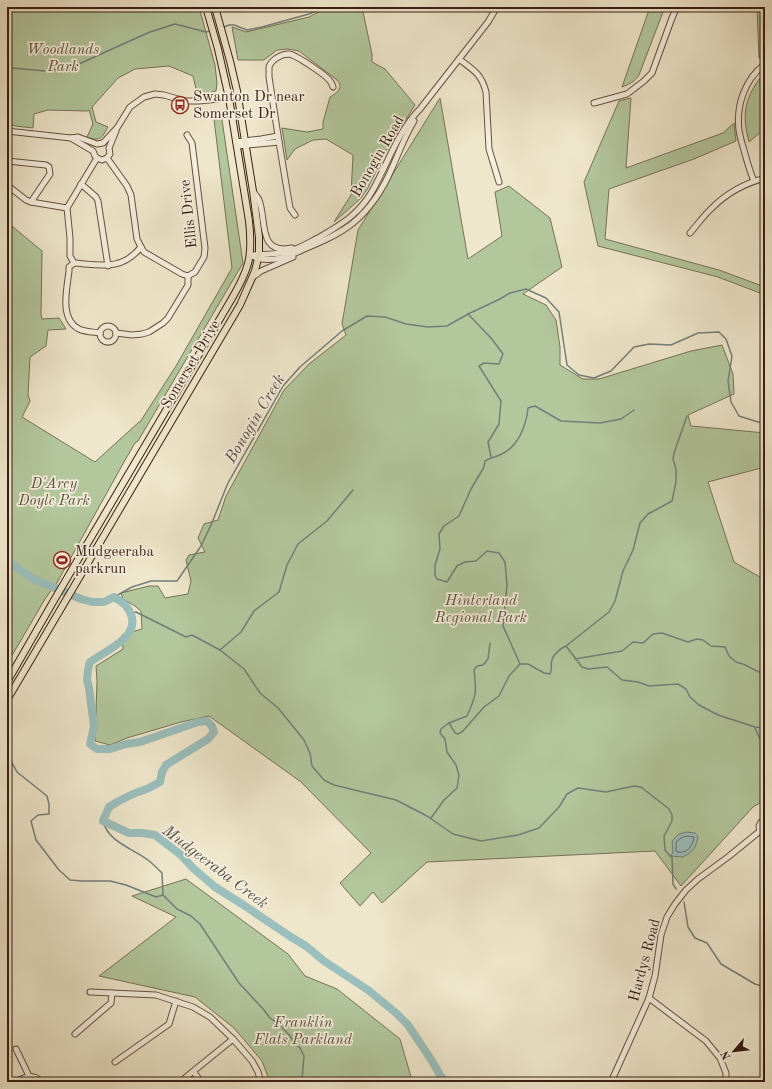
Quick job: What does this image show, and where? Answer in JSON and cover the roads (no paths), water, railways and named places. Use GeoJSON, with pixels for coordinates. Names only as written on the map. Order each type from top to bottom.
{"type":"FeatureCollection","features":[{"type":"Feature","properties":{"kind":"main road","name":"Somerset Drive"},"geometry":{"type":"LineString","coordinates":[[7,700],[240,305],[253,277],[258,256],[259,229],[238,96],[224,36],[215,7]]}},
{"type":"Feature","properties":{"kind":"main road","name":"Somerset Drive"},"geometry":{"type":"LineString","coordinates":[[7,682],[241,283],[247,270],[250,255],[250,233],[229,98],[215,38],[206,8]]}},
{"type":"Feature","properties":{"kind":"main road"},"geometry":{"type":"LineString","coordinates":[[147,443],[156,447]]}},
{"type":"Feature","properties":{"kind":"street","name":"Bonogin Road"},"geometry":{"type":"LineString","coordinates":[[314,243],[349,219],[368,199],[398,140],[414,115],[488,22],[497,7]]}},
{"type":"Feature","properties":{"kind":"street"},"geometry":{"type":"LineString","coordinates":[[594,103],[627,94],[652,73],[676,8]]}},
{"type":"Feature","properties":{"kind":"street"},"geometry":{"type":"LineString","coordinates":[[295,215],[290,208],[278,139],[269,68],[271,63],[277,58],[289,54],[325,76],[333,87]]}},
{"type":"Feature","properties":{"kind":"street"},"geometry":{"type":"LineString","coordinates":[[459,59],[479,74],[484,84],[486,92],[489,149],[499,182]]}},
{"type":"Feature","properties":{"kind":"street"},"geometry":{"type":"LineString","coordinates":[[754,181],[750,173],[739,132],[739,112],[745,88],[753,75],[765,64]]}},
{"type":"Feature","properties":{"kind":"street"},"geometry":{"type":"LineString","coordinates":[[71,138],[93,151],[97,158],[102,160],[107,158],[110,154],[109,148],[117,128],[130,107],[144,98],[155,94],[185,101],[200,101],[238,96]]}},
{"type":"Feature","properties":{"kind":"street","name":"Bonogin Road"},"geometry":{"type":"LineString","coordinates":[[250,255],[258,256],[289,251],[314,243],[346,228],[353,223],[366,211],[380,193],[406,135],[420,109]]}},
{"type":"Feature","properties":{"kind":"street"},"geometry":{"type":"LineString","coordinates":[[9,131],[78,138],[97,144],[102,143],[117,128]]}},
{"type":"Feature","properties":{"kind":"street","name":"Ellis Drive"},"geometry":{"type":"LineString","coordinates":[[116,333],[132,335],[142,334],[149,332],[163,323],[168,318],[188,285],[188,276],[195,272],[204,257],[205,248],[192,143],[187,135]]}},
{"type":"Feature","properties":{"kind":"street"},"geometry":{"type":"LineString","coordinates":[[236,144],[261,139],[278,139]]}},
{"type":"Feature","properties":{"kind":"street"},"geometry":{"type":"LineString","coordinates":[[102,143],[109,148]]}},
{"type":"Feature","properties":{"kind":"street"},"geometry":{"type":"LineString","coordinates":[[93,151],[97,144]]}},
{"type":"Feature","properties":{"kind":"street"},"geometry":{"type":"LineString","coordinates":[[97,158],[67,208],[70,256],[74,263],[108,266],[120,263],[135,254],[141,247]]}},
{"type":"Feature","properties":{"kind":"street"},"geometry":{"type":"LineString","coordinates":[[107,158],[127,186],[131,195],[137,239],[144,252],[188,276]]}},
{"type":"Feature","properties":{"kind":"street"},"geometry":{"type":"LineString","coordinates":[[7,161],[46,165],[49,167],[50,174],[31,202]]}},
{"type":"Feature","properties":{"kind":"street"},"geometry":{"type":"LineString","coordinates":[[368,199],[374,193],[388,168],[392,167]]}},
{"type":"Feature","properties":{"kind":"street"},"geometry":{"type":"LineString","coordinates":[[690,234],[716,204],[735,191],[754,181],[765,178]]}},
{"type":"Feature","properties":{"kind":"street"},"geometry":{"type":"LineString","coordinates":[[7,184],[26,200],[31,202],[67,208]]}},
{"type":"Feature","properties":{"kind":"street"},"geometry":{"type":"LineString","coordinates":[[81,184],[96,197],[98,201],[108,266]]}},
{"type":"Feature","properties":{"kind":"street"},"geometry":{"type":"LineString","coordinates":[[253,191],[259,200],[265,234],[268,241],[280,248],[314,243]]}},
{"type":"Feature","properties":{"kind":"street"},"geometry":{"type":"LineString","coordinates":[[253,277],[261,271],[305,252],[314,243]]}},
{"type":"Feature","properties":{"kind":"street","name":"Ellis Drive"},"geometry":{"type":"LineString","coordinates":[[74,263],[69,267],[66,309],[68,317],[74,326],[86,331],[100,333]]}},
{"type":"Feature","properties":{"kind":"street","name":"Ellis Drive"},"geometry":{"type":"LineString","coordinates":[[108,326],[113,327],[116,333],[114,339],[107,342],[101,338],[100,333],[102,328],[108,326]]}},
{"type":"Feature","properties":{"kind":"street"},"geometry":{"type":"LineString","coordinates":[[765,821],[759,824],[760,831],[765,833]]}},
{"type":"Feature","properties":{"kind":"street","name":"Hardys Road"},"geometry":{"type":"LineString","coordinates":[[611,1082],[649,998],[655,976],[661,935],[674,904],[686,890],[760,831]]}},
{"type":"Feature","properties":{"kind":"street"},"geometry":{"type":"LineString","coordinates":[[90,992],[156,995],[193,1007],[210,1017],[233,1039],[252,1061],[261,1082]]}},
{"type":"Feature","properties":{"kind":"street"},"geometry":{"type":"LineString","coordinates":[[75,1034],[112,1003],[112,993]]}},
{"type":"Feature","properties":{"kind":"street"},"geometry":{"type":"LineString","coordinates":[[649,998],[706,1041],[720,1058],[726,1072],[726,1082]]}},
{"type":"Feature","properties":{"kind":"street"},"geometry":{"type":"LineString","coordinates":[[115,1062],[169,1024],[176,1001]]}},
{"type":"Feature","properties":{"kind":"street"},"geometry":{"type":"LineString","coordinates":[[180,1082],[233,1039]]}},
{"type":"Feature","properties":{"kind":"street"},"geometry":{"type":"LineString","coordinates":[[16,1049],[29,1076]]}},
{"type":"Feature","properties":{"kind":"street"},"geometry":{"type":"LineString","coordinates":[[194,1072],[202,1082]]}},
{"type":"Feature","properties":{"kind":"street"},"geometry":{"type":"LineString","coordinates":[[15,1082],[29,1076],[37,1078],[41,1082]]}},
{"type":"Feature","properties":{"kind":"water"},"geometry":{"type":"Polygon","coordinates":[[[687,832],[695,833],[698,836],[694,849],[683,857],[671,856],[673,852],[672,841],[679,834],[687,832]]]}},
{"type":"Feature","properties":{"kind":"waterway"},"geometry":{"type":"LineString","coordinates":[[224,27],[234,25],[247,30],[309,14],[325,7]]}},
{"type":"Feature","properties":{"kind":"waterway"},"geometry":{"type":"LineString","coordinates":[[7,67],[45,71],[70,68],[150,32],[175,24],[206,32],[210,31]]}},
{"type":"Feature","properties":{"kind":"waterway","name":"Bonogin Creek"},"geometry":{"type":"LineString","coordinates":[[114,597],[132,587],[151,581],[177,581],[201,546],[228,483],[283,386],[300,367],[342,331],[367,316],[385,317],[406,324],[428,327],[447,326],[510,293],[526,289],[546,298],[559,312],[567,365],[579,375],[594,378],[611,371],[634,347],[649,344],[671,345],[698,333],[719,332],[726,339],[732,356],[728,381],[731,402],[739,416],[758,422],[765,422]]}},
{"type":"Feature","properties":{"kind":"waterway"},"geometry":{"type":"LineString","coordinates":[[468,314],[491,338],[503,354],[499,364],[484,363],[479,366],[501,401],[499,424],[488,442],[491,457]]}},
{"type":"Feature","properties":{"kind":"waterway"},"geometry":{"type":"LineString","coordinates":[[520,664],[503,626],[507,585],[505,562],[499,553],[487,551],[476,561],[465,562],[457,566],[447,582],[437,579],[435,575],[435,565],[440,549],[439,534],[444,526],[459,516],[471,489],[484,467],[485,461],[500,455],[512,447],[516,442],[523,429],[528,408],[535,406],[561,421],[600,423],[621,419],[634,410]]}},
{"type":"Feature","properties":{"kind":"waterway"},"geometry":{"type":"LineString","coordinates":[[449,723],[455,733],[458,734],[463,731],[484,707],[499,696],[509,676],[520,664],[528,664],[544,673],[550,674],[551,662],[556,654],[609,612],[615,601],[623,571],[633,550],[640,523],[648,514],[672,501],[676,482],[676,469],[673,459],[674,453],[687,416]]}},
{"type":"Feature","properties":{"kind":"waterway"},"geometry":{"type":"LineString","coordinates":[[220,650],[241,632],[254,611],[279,592],[287,565],[298,544],[327,521],[353,490]]}},
{"type":"Feature","properties":{"kind":"waterway","name":"Mudgeeraba Creek"},"geometry":{"type":"LineString","coordinates":[[7,560],[31,578],[81,599],[92,602],[104,602],[114,597],[126,606],[132,616],[132,625],[129,633],[123,640],[90,662],[87,680],[94,726],[90,744],[97,749],[110,749],[126,744],[140,742],[198,722],[207,721],[212,726],[214,732],[208,739],[166,765],[162,772],[160,782],[109,807],[103,821],[129,833],[155,835],[181,855],[193,868],[215,887],[306,946],[324,961],[368,990],[408,1025],[446,1082]]}},
{"type":"Feature","properties":{"kind":"waterway"},"geometry":{"type":"LineString","coordinates":[[131,614],[136,612],[186,637],[192,635],[220,650],[244,669],[260,693],[278,708],[304,740],[310,753],[312,766],[324,780],[334,785],[396,800],[427,816],[453,834],[481,841],[518,835],[539,828],[559,807],[567,794],[578,788],[606,792],[634,786],[641,787],[669,809],[672,815],[672,821],[664,836],[665,850],[671,857]]}},
{"type":"Feature","properties":{"kind":"waterway"},"geometry":{"type":"LineString","coordinates":[[575,659],[622,651],[633,642],[643,643],[653,634],[662,633],[688,642],[697,639],[703,640],[711,646],[725,647],[729,656],[736,662],[765,675]]}},
{"type":"Feature","properties":{"kind":"waterway"},"geometry":{"type":"LineString","coordinates":[[431,818],[444,800],[457,788],[459,775],[456,765],[447,752],[445,739],[440,733],[441,729],[449,723],[467,716],[475,694],[474,670],[477,666],[483,665],[488,659],[490,643]]}},
{"type":"Feature","properties":{"kind":"waterway"},"geometry":{"type":"LineString","coordinates":[[566,646],[582,667],[588,669],[607,667],[622,680],[638,682],[649,686],[678,684],[686,689],[690,697],[699,705],[718,715],[755,727],[765,728]]}},
{"type":"Feature","properties":{"kind":"waterway"},"geometry":{"type":"LineString","coordinates":[[755,728],[765,750]]}},
{"type":"Feature","properties":{"kind":"waterway"},"geometry":{"type":"LineString","coordinates":[[7,757],[9,757],[17,772],[47,796],[49,814],[38,815],[31,821],[36,840],[59,870],[70,880],[110,881],[126,885],[156,897],[163,895]]}},
{"type":"Feature","properties":{"kind":"waterway"},"geometry":{"type":"LineString","coordinates":[[103,821],[106,828],[115,839],[148,860],[162,873],[163,895],[177,909],[191,916],[200,924],[239,983],[270,1018],[281,1026],[300,1048],[304,1056],[303,1082]]}},
{"type":"Feature","properties":{"kind":"waterway"},"geometry":{"type":"LineString","coordinates":[[672,857],[673,884],[676,889]]}},
{"type":"Feature","properties":{"kind":"waterway"},"geometry":{"type":"LineString","coordinates":[[684,902],[688,927],[695,938],[707,943],[721,964],[755,984],[765,987]]}},
{"type":"Feature","properties":{"kind":"place","name":"Swanton Dr near Somerset Dr"},"geometry":{"type":"Point","coordinates":[180,105]}},
{"type":"Feature","properties":{"kind":"place","name":"Mudgeeraba parkrun"},"geometry":{"type":"Point","coordinates":[62,560]}},
{"type":"Feature","properties":{"kind":"park label","name":"Woodlands Park"},"geometry":{"type":"Point","coordinates":[63,58]}},
{"type":"Feature","properties":{"kind":"park label","name":"D'Arcy Doyle Park"},"geometry":{"type":"Point","coordinates":[54,492]}},
{"type":"Feature","properties":{"kind":"park label","name":"Hinterland Regional Park"},"geometry":{"type":"Point","coordinates":[481,608]}},
{"type":"Feature","properties":{"kind":"park label","name":"Franklin Flats Parkland"},"geometry":{"type":"Point","coordinates":[303,1030]}}]}
